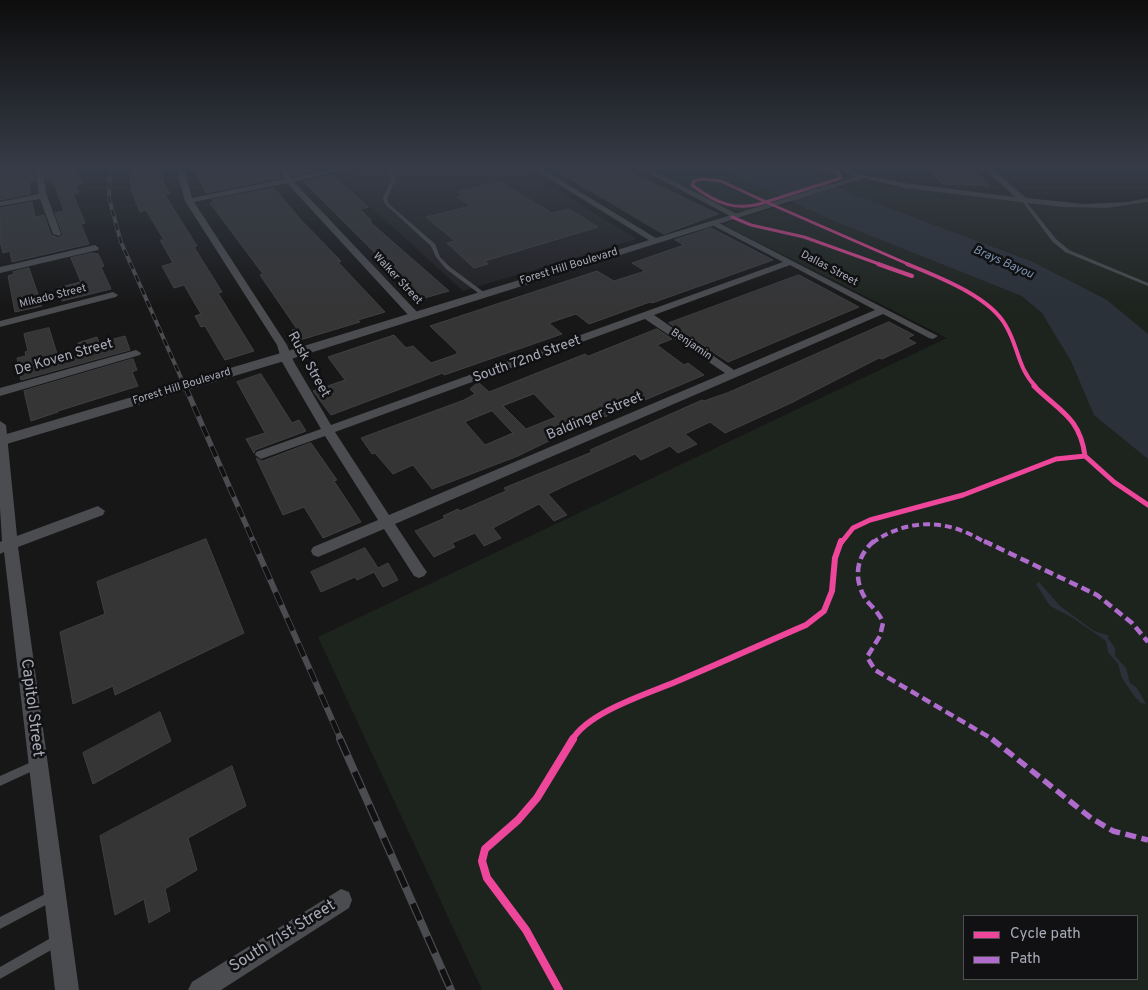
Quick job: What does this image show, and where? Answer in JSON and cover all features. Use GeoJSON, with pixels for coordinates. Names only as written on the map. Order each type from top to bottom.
{"type":"FeatureCollection","features":[{"type":"Feature","properties":{"kind":"street"},"geometry":{"type":"LineString","coordinates":[[50,214],[57,234]]}},
{"type":"Feature","properties":{"kind":"street","name":"Rusk Street"},"geometry":{"type":"LineString","coordinates":[[198,214],[282,345],[286,356],[328,431],[419,572]]}},
{"type":"Feature","properties":{"kind":"street","name":"Walker Street"},"geometry":{"type":"LineString","coordinates":[[320,214],[415,316]]}},
{"type":"Feature","properties":{"kind":"street"},"geometry":{"type":"LineString","coordinates":[[612,214],[655,240]]}},
{"type":"Feature","properties":{"kind":"street","name":"Forest Hill Boulevard"},"geometry":{"type":"LineString","coordinates":[[1,436],[286,356],[742,214]]}},
{"type":"Feature","properties":{"kind":"street","name":"Dallas Street"},"geometry":{"type":"LineString","coordinates":[[715,222],[933,336]]}},
{"type":"Feature","properties":{"kind":"street"},"geometry":{"type":"LineString","coordinates":[[0,270],[95,248]]}},
{"type":"Feature","properties":{"kind":"street","name":"South 72nd Street"},"geometry":{"type":"LineString","coordinates":[[261,455],[648,316],[791,262]]}},
{"type":"Feature","properties":{"kind":"street","name":"Mikado Street"},"geometry":{"type":"LineString","coordinates":[[0,324],[113,295]]}},
{"type":"Feature","properties":{"kind":"street","name":"Baldinger Street"},"geometry":{"type":"LineString","coordinates":[[318,551],[884,310]]}},
{"type":"Feature","properties":{"kind":"street","name":"Benjamin"},"geometry":{"type":"LineString","coordinates":[[648,316],[733,374]]}},
{"type":"Feature","properties":{"kind":"street","name":"De Koven Street"},"geometry":{"type":"LineString","coordinates":[[0,392],[136,353]]}},
{"type":"Feature","properties":{"kind":"street","name":"Capitol Street"},"geometry":{"type":"LineString","coordinates":[[1,436],[5,546],[38,764],[67,990]]}},
{"type":"Feature","properties":{"kind":"street"},"geometry":{"type":"LineString","coordinates":[[5,546],[98,511]]}},
{"type":"Feature","properties":{"kind":"street","name":"South 71st Street"},"geometry":{"type":"LineString","coordinates":[[200,990],[341,900]]}},
{"type":"Feature","properties":{"kind":"lane"},"geometry":{"type":"LineString","coordinates":[[399,214],[433,245],[438,256],[448,268],[483,294]]}},
{"type":"Feature","properties":{"kind":"lane"},"geometry":{"type":"LineString","coordinates":[[1033,214],[1054,240],[1067,251],[1147,283]]}},
{"type":"Feature","properties":{"kind":"lane"},"geometry":{"type":"LineString","coordinates":[[0,781],[38,764]]}},
{"type":"Feature","properties":{"kind":"lane"},"geometry":{"type":"LineString","coordinates":[[0,923],[55,894]]}},
{"type":"Feature","properties":{"kind":"lane"},"geometry":{"type":"LineString","coordinates":[[0,973],[60,939]]}},
{"type":"Feature","properties":{"kind":"shaded area"},"geometry":{"type":"Polygon","coordinates":[[[379,214],[596,214],[637,239],[463,291],[379,214]]]}},
{"type":"Feature","properties":{"kind":"shaded area"},"geometry":{"type":"Polygon","coordinates":[[[754,214],[1148,214],[1148,990],[482,990],[318,637],[947,338],[725,225],[728,222],[754,214]]]}},
{"type":"Feature","properties":{"kind":"water","name":"Brays Bayou"},"geometry":{"type":"Polygon","coordinates":[[[819,214],[905,214],[1033,262],[1107,300],[1148,334],[1148,459],[1094,415],[1071,361],[1042,313],[1022,296],[819,214]]]}},
{"type":"Feature","properties":{"kind":"water"},"geometry":{"type":"Polygon","coordinates":[[[1039,582],[1060,606],[1094,631],[1110,636],[1107,637],[1115,648],[1115,656],[1126,668],[1130,683],[1137,688],[1146,704],[1141,703],[1135,697],[1122,678],[1118,664],[1108,652],[1106,641],[1073,618],[1050,606],[1036,584],[1039,582]]]}},
{"type":"Feature","properties":{"kind":"building"},"geometry":{"type":"Polygon","coordinates":[[[0,214],[34,214],[35,217],[44,215],[51,235],[59,238],[63,235],[55,214],[81,214],[85,223],[81,224],[89,244],[12,262],[10,251],[3,253],[0,241],[0,214]]]}},
{"type":"Feature","properties":{"kind":"building"},"geometry":{"type":"Polygon","coordinates":[[[149,214],[177,214],[197,246],[194,247],[222,292],[218,293],[254,351],[225,360],[205,326],[201,327],[195,316],[201,314],[184,285],[174,288],[162,266],[173,263],[160,240],[164,240],[149,214]]]}},
{"type":"Feature","properties":{"kind":"building"},"geometry":{"type":"Polygon","coordinates":[[[218,214],[296,214],[341,261],[338,262],[385,312],[358,320],[360,322],[300,340],[292,330],[297,329],[260,275],[263,274],[218,214]]]}},
{"type":"Feature","properties":{"kind":"building"},"geometry":{"type":"Polygon","coordinates":[[[336,214],[365,214],[372,221],[369,221],[449,291],[421,299],[336,214]]]}},
{"type":"Feature","properties":{"kind":"building"},"geometry":{"type":"Polygon","coordinates":[[[437,214],[577,214],[598,227],[485,261],[488,264],[474,268],[447,243],[455,241],[426,217],[437,214]]]}},
{"type":"Feature","properties":{"kind":"building"},"geometry":{"type":"Polygon","coordinates":[[[630,214],[717,214],[664,234],[630,214]]]}},
{"type":"Feature","properties":{"kind":"building"},"geometry":{"type":"Polygon","coordinates":[[[711,228],[773,260],[589,324],[576,314],[549,323],[562,334],[444,375],[443,373],[331,415],[313,391],[345,380],[328,357],[394,335],[406,348],[413,346],[431,363],[457,354],[457,352],[430,326],[597,271],[614,281],[645,271],[632,263],[684,245],[675,240],[711,228]]]}},
{"type":"Feature","properties":{"kind":"building"},"geometry":{"type":"Polygon","coordinates":[[[93,253],[98,254],[104,266],[101,267],[111,289],[62,301],[57,288],[81,282],[71,258],[93,253]]]}},
{"type":"Feature","properties":{"kind":"building"},"geometry":{"type":"Polygon","coordinates":[[[29,268],[42,306],[15,312],[8,276],[14,274],[13,272],[29,268]]]}},
{"type":"Feature","properties":{"kind":"building"},"geometry":{"type":"Polygon","coordinates":[[[799,275],[859,307],[728,362],[669,323],[799,275]]]}},
{"type":"Feature","properties":{"kind":"building"},"geometry":{"type":"Polygon","coordinates":[[[889,322],[914,335],[907,338],[916,343],[882,359],[879,358],[791,403],[725,433],[710,422],[685,434],[697,444],[678,453],[670,446],[641,460],[635,454],[548,494],[567,515],[554,521],[539,504],[493,528],[501,538],[484,546],[475,533],[452,543],[455,547],[434,557],[415,531],[445,518],[443,516],[458,509],[460,511],[506,491],[504,488],[592,452],[590,450],[702,400],[704,401],[727,393],[889,322]]]}},
{"type":"Feature","properties":{"kind":"building"},"geometry":{"type":"Polygon","coordinates":[[[49,328],[59,360],[83,354],[78,343],[97,337],[99,343],[125,336],[130,350],[21,380],[17,358],[26,356],[25,352],[28,351],[24,334],[49,328]]]}},
{"type":"Feature","properties":{"kind":"building"},"geometry":{"type":"Polygon","coordinates":[[[657,329],[672,339],[657,345],[684,365],[688,363],[704,375],[557,437],[518,456],[432,489],[413,465],[393,474],[375,453],[372,454],[361,438],[464,400],[475,394],[470,389],[478,382],[489,392],[585,354],[588,356],[657,329]],[[534,394],[503,406],[526,429],[556,417],[534,394]],[[492,411],[465,422],[485,445],[513,433],[492,411]]]}},
{"type":"Feature","properties":{"kind":"building"},"geometry":{"type":"Polygon","coordinates":[[[133,359],[137,370],[132,372],[138,386],[31,421],[24,391],[133,359]]]}},
{"type":"Feature","properties":{"kind":"building"},"geometry":{"type":"Polygon","coordinates":[[[261,374],[292,423],[299,420],[306,431],[255,450],[254,453],[246,439],[265,433],[237,382],[261,374]]]}},
{"type":"Feature","properties":{"kind":"building"},"geometry":{"type":"Polygon","coordinates":[[[311,443],[337,480],[334,481],[361,522],[323,538],[304,507],[283,515],[256,458],[262,461],[311,443]]]}},
{"type":"Feature","properties":{"kind":"building"},"geometry":{"type":"Polygon","coordinates":[[[206,539],[244,633],[115,695],[113,686],[73,704],[60,632],[105,614],[97,582],[206,539]]]}},
{"type":"Feature","properties":{"kind":"building"},"geometry":{"type":"Polygon","coordinates":[[[365,548],[378,568],[388,563],[398,580],[383,587],[374,572],[357,580],[355,577],[321,592],[311,572],[365,548]]]}},
{"type":"Feature","properties":{"kind":"building"},"geometry":{"type":"Polygon","coordinates":[[[160,712],[171,741],[93,784],[83,753],[160,712]]]}},
{"type":"Feature","properties":{"kind":"building"},"geometry":{"type":"Polygon","coordinates":[[[232,766],[246,806],[188,838],[197,870],[165,889],[170,911],[149,923],[144,899],[115,915],[100,836],[232,766]]]}},
{"type":"Feature","properties":{"kind":"railway"},"geometry":{"type":"LineString","coordinates":[[113,214],[121,242],[185,387]]}},
{"type":"Feature","properties":{"kind":"railway"},"geometry":{"type":"LineString","coordinates":[[185,386],[254,543]]}},
{"type":"Feature","properties":{"kind":"railway"},"geometry":{"type":"LineString","coordinates":[[253,541],[341,740]]}},
{"type":"Feature","properties":{"kind":"railway"},"geometry":{"type":"LineString","coordinates":[[340,739],[451,990]]}},
{"type":"Feature","properties":{"kind":"marked path"},"geometry":{"type":"LineString","coordinates":[[1148,642],[1132,623],[1097,595],[1078,584],[995,548],[969,532],[952,526],[917,525],[892,531],[872,543],[865,551],[858,566],[858,581],[863,595],[883,623],[880,636],[867,657],[875,670],[993,739],[1091,818],[1113,831],[1148,840]]}},
{"type":"Feature","properties":{"kind":"cycle path"},"geometry":{"type":"LineString","coordinates":[[792,214],[954,285],[990,307],[1006,325],[1019,364],[1027,378],[1072,419],[1083,441],[1085,456],[1114,482],[1148,505]]}},
{"type":"Feature","properties":{"kind":"cycle path"},"geometry":{"type":"LineString","coordinates":[[732,217],[751,225],[804,237],[912,276]]}},
{"type":"Feature","properties":{"kind":"cycle path"},"geometry":{"type":"LineString","coordinates":[[559,990],[526,930],[487,878],[482,861],[485,849],[518,820],[537,798],[578,730],[625,702],[679,681],[806,625],[824,611],[832,591],[835,558],[842,540],[853,528],[870,520],[963,495],[1056,459],[1085,456]]}}]}
